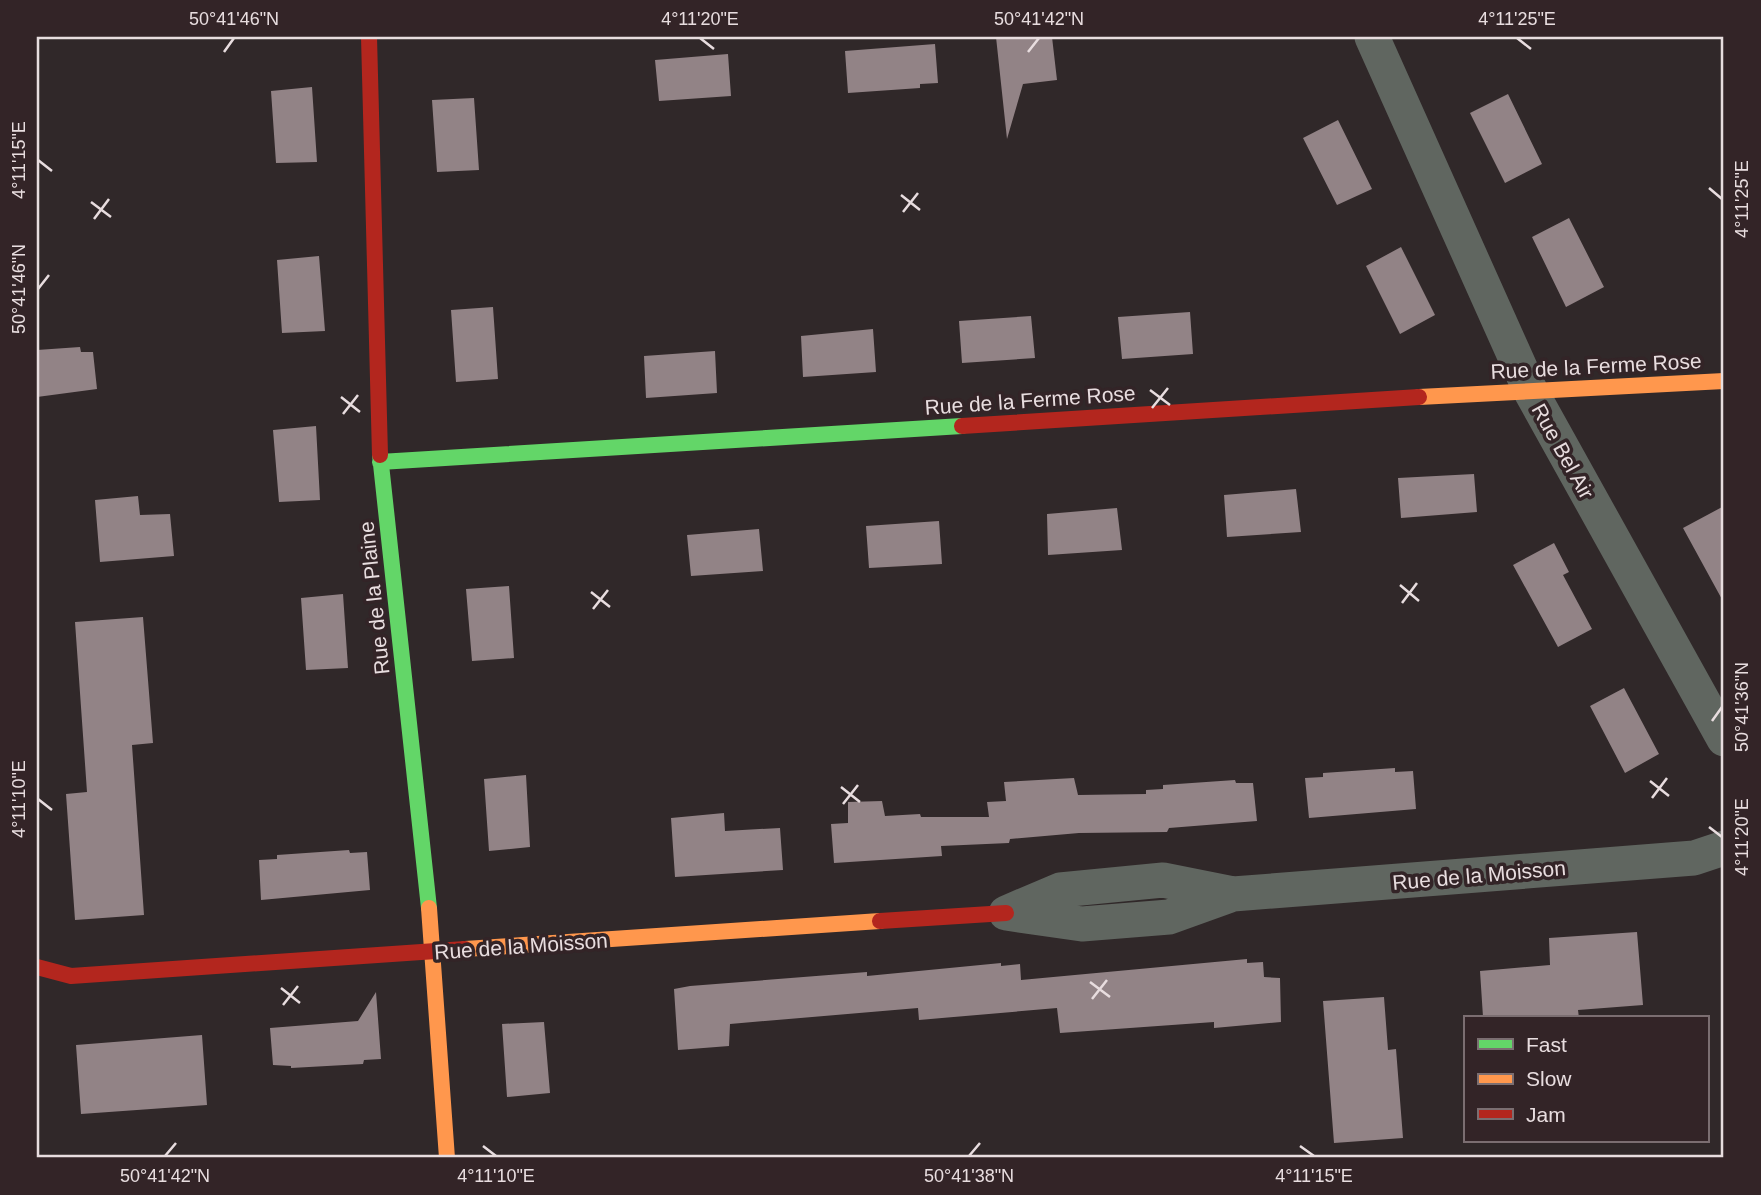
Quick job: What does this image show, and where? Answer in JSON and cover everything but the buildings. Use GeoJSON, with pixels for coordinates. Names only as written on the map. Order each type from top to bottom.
{"type":"FeatureCollection","features":[{"type":"Feature","properties":{"kind":"street","name":"Rue de la Plaine"},"geometry":{"type":"LineString","coordinates":[[369,37],[380,462],[434,952],[447,1156]]}},
{"type":"Feature","properties":{"kind":"street","name":"Rue Bel Air"},"geometry":{"type":"LineString","coordinates":[[1373,37],[1530,390],[1724,739]]}},
{"type":"Feature","properties":{"kind":"street","name":"Rue de la Ferme Rose"},"geometry":{"type":"LineString","coordinates":[[380,462],[1724,380]]}},
{"type":"Feature","properties":{"kind":"street","name":"Rue de la Moisson"},"geometry":{"type":"LineString","coordinates":[[37,967],[71,976],[1006,913],[1060,890],[1150,881],[1163,880],[1233,894],[1694,858],[1724,848]]}},
{"type":"Feature","properties":{"kind":"traffic: fast"},"geometry":{"type":"LineString","coordinates":[[380,462],[962,426]]}},
{"type":"Feature","properties":{"kind":"traffic: fast"},"geometry":{"type":"LineString","coordinates":[[380,455],[429,908]]}},
{"type":"Feature","properties":{"kind":"traffic: slow"},"geometry":{"type":"LineString","coordinates":[[1419,397],[1724,381]]}},
{"type":"Feature","properties":{"kind":"traffic: slow"},"geometry":{"type":"LineString","coordinates":[[429,908],[447,1158]]}},
{"type":"Feature","properties":{"kind":"traffic: slow"},"geometry":{"type":"LineString","coordinates":[[465,949],[880,921]]}},
{"type":"Feature","properties":{"kind":"traffic: jam"},"geometry":{"type":"LineString","coordinates":[[369,37],[380,455]]}},
{"type":"Feature","properties":{"kind":"traffic: jam"},"geometry":{"type":"LineString","coordinates":[[962,426],[1419,397]]}},
{"type":"Feature","properties":{"kind":"traffic: jam"},"geometry":{"type":"LineString","coordinates":[[880,921],[1006,913]]}},
{"type":"Feature","properties":{"kind":"traffic: jam"},"geometry":{"type":"LineString","coordinates":[[37,967],[71,976],[465,949]]}}]}
